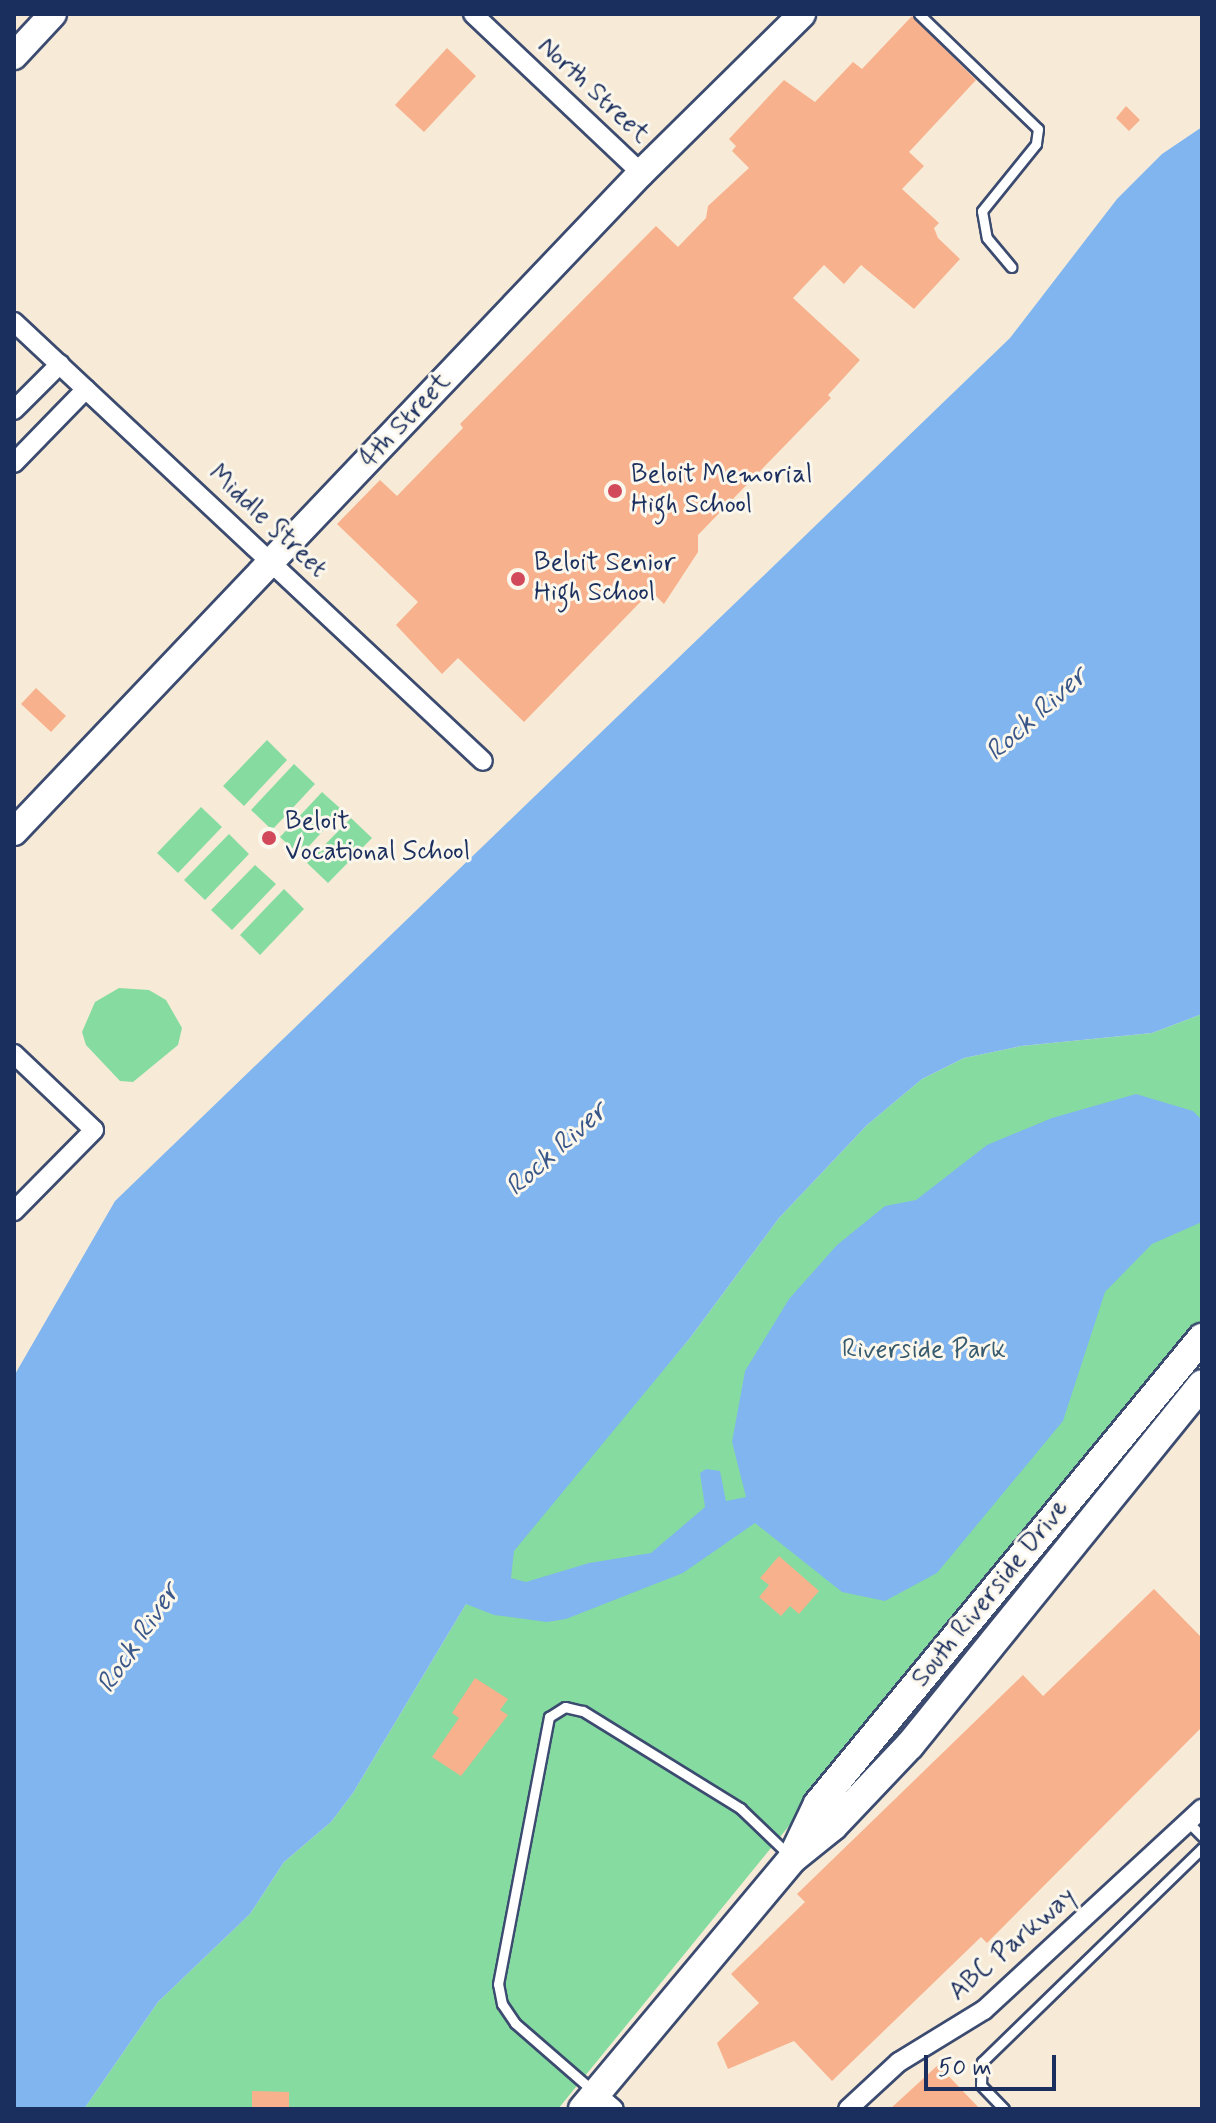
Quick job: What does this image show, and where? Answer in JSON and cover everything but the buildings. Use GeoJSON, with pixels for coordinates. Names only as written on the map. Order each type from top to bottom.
{"type":"FeatureCollection","features":[{"type":"Feature","properties":{"kind":"main road","name":"South Riverside Drive"},"geometry":{"type":"LineString","coordinates":[[792,1859],[818,1804],[1202,1338]]}},
{"type":"Feature","properties":{"kind":"main road","name":"South Riverside Drive"},"geometry":{"type":"LineString","coordinates":[[598,2104],[792,1859],[833,1826],[910,1745],[1202,1384]]}},
{"type":"Feature","properties":{"kind":"street"},"geometry":{"type":"LineString","coordinates":[[14,56],[53,14]]}},
{"type":"Feature","properties":{"kind":"street","name":"North Street"},"geometry":{"type":"LineString","coordinates":[[473,14],[641,173]]}},
{"type":"Feature","properties":{"kind":"street","name":"4th Street"},"geometry":{"type":"LineString","coordinates":[[14,832],[641,173],[802,14]]}},
{"type":"Feature","properties":{"kind":"street","name":"Middle Street"},"geometry":{"type":"LineString","coordinates":[[14,322],[483,761]]}},
{"type":"Feature","properties":{"kind":"street"},"geometry":{"type":"LineString","coordinates":[[14,410],[60,364]]}},
{"type":"Feature","properties":{"kind":"street"},"geometry":{"type":"LineString","coordinates":[[14,463],[86,389]]}},
{"type":"Feature","properties":{"kind":"street"},"geometry":{"type":"LineString","coordinates":[[14,1054],[94,1130],[14,1211]]}},
{"type":"Feature","properties":{"kind":"street","name":"ABC Parkway"},"geometry":{"type":"LineString","coordinates":[[848,2109],[899,2062],[984,2010],[1195,1816]]}},
{"type":"Feature","properties":{"kind":"lane"},"geometry":{"type":"LineString","coordinates":[[919,14],[1038,129],[1036,144],[982,211],[987,238],[1011,267]]}},
{"type":"Feature","properties":{"kind":"lane"},"geometry":{"type":"LineString","coordinates":[[598,2104],[515,2023],[499,1995],[549,1717],[565,1707],[583,1711],[740,1808],[792,1859]]}},
{"type":"Feature","properties":{"kind":"lane"},"geometry":{"type":"LineString","coordinates":[[1195,1816],[1202,1836]]}},
{"type":"Feature","properties":{"kind":"lane"},"geometry":{"type":"LineString","coordinates":[[1004,2109],[981,2085],[982,2062],[1202,1848]]}},
{"type":"Feature","properties":{"kind":"green space"},"geometry":{"type":"Polygon","coordinates":[[[267,740],[287,760],[244,806],[223,786],[267,740]]]}},
{"type":"Feature","properties":{"kind":"green space"},"geometry":{"type":"Polygon","coordinates":[[[294,764],[315,784],[272,830],[251,810],[294,764]]]}},
{"type":"Feature","properties":{"kind":"green space"},"geometry":{"type":"Polygon","coordinates":[[[322,792],[342,810],[300,856],[280,837],[322,792]]]}},
{"type":"Feature","properties":{"kind":"green space"},"geometry":{"type":"Polygon","coordinates":[[[201,807],[222,827],[178,873],[157,853],[201,807]]]}},
{"type":"Feature","properties":{"kind":"green space"},"geometry":{"type":"Polygon","coordinates":[[[351,818],[372,838],[328,883],[307,863],[351,818]]]}},
{"type":"Feature","properties":{"kind":"green space"},"geometry":{"type":"Polygon","coordinates":[[[229,834],[249,854],[205,900],[184,880],[229,834]]]}},
{"type":"Feature","properties":{"kind":"green space"},"geometry":{"type":"Polygon","coordinates":[[[255,865],[276,884],[232,930],[211,910],[255,865]]]}},
{"type":"Feature","properties":{"kind":"green space"},"geometry":{"type":"Polygon","coordinates":[[[284,889],[304,909],[260,955],[240,935],[284,889]]]}},
{"type":"Feature","properties":{"kind":"green space"},"geometry":{"type":"Polygon","coordinates":[[[119,988],[149,990],[166,1000],[182,1028],[178,1045],[133,1082],[120,1081],[86,1045],[82,1032],[95,1002],[119,988]]]}},
{"type":"Feature","properties":{"kind":"green space","name":"Riverside Park"},"geometry":{"type":"Polygon","coordinates":[[[1202,1014],[1202,1320],[558,2109],[84,2109],[158,2002],[250,1914],[284,1862],[331,1822],[353,1793],[466,1604],[690,1338],[779,1218],[867,1125],[922,1079],[964,1058],[1021,1046],[1152,1033],[1202,1014]]]}},
{"type":"Feature","properties":{"kind":"water","name":"Rock River"},"geometry":{"type":"Polygon","coordinates":[[[1202,127],[1202,1014],[1152,1033],[1021,1046],[964,1058],[922,1079],[867,1125],[779,1218],[690,1338],[514,1551],[511,1578],[526,1582],[589,1563],[651,1553],[705,1507],[700,1473],[706,1469],[720,1471],[726,1501],[746,1497],[732,1442],[745,1371],[789,1299],[837,1245],[885,1206],[916,1200],[987,1145],[1052,1118],[1136,1094],[1193,1111],[1202,1120],[1202,1222],[1152,1244],[1105,1292],[1063,1421],[937,1573],[885,1601],[842,1592],[755,1523],[683,1573],[566,1619],[547,1622],[494,1615],[466,1604],[353,1793],[331,1822],[284,1862],[250,1914],[158,2002],[84,2109],[14,2109],[14,1376],[115,1201],[1010,338],[1117,199],[1162,154],[1202,127]]]}},
{"type":"Feature","properties":{"kind":"place","name":"Beloit Memorial High School"},"geometry":{"type":"Point","coordinates":[615,491]}},
{"type":"Feature","properties":{"kind":"place","name":"Beloit Senior High School"},"geometry":{"type":"Point","coordinates":[518,579]}},
{"type":"Feature","properties":{"kind":"place","name":"Beloit Vocational School"},"geometry":{"type":"Point","coordinates":[269,838]}}]}
